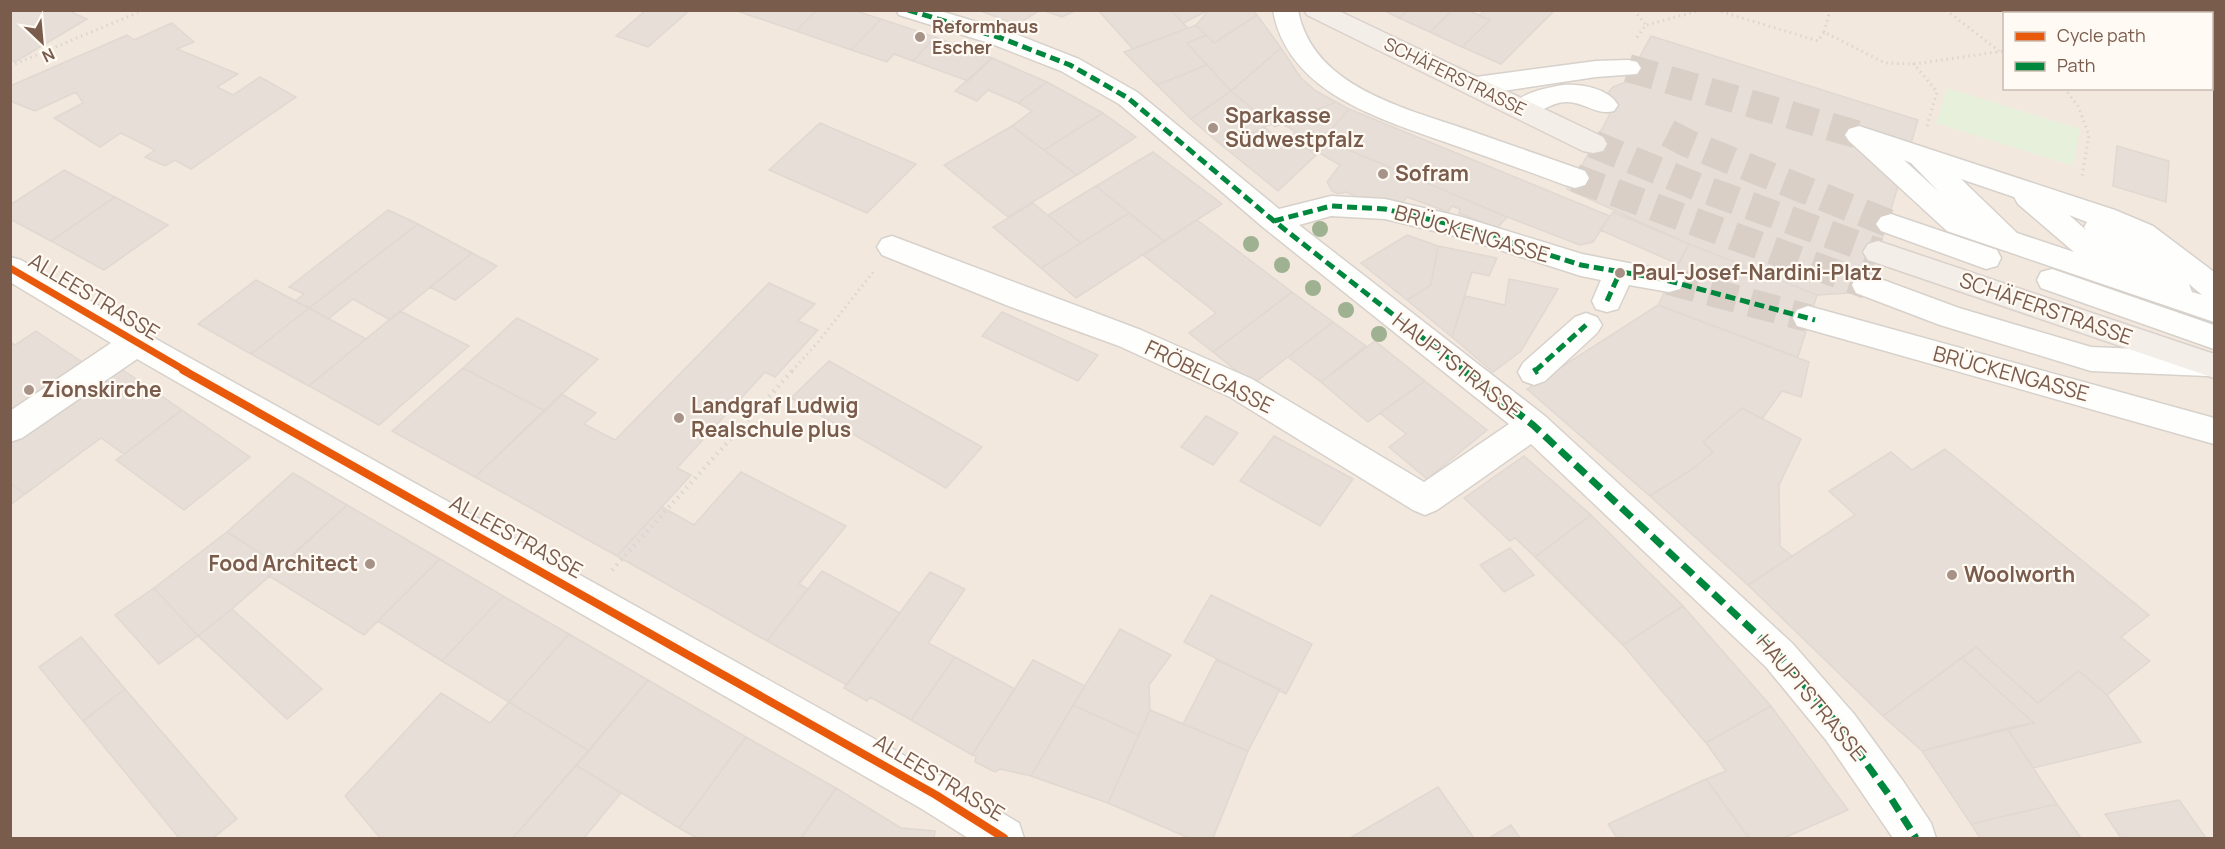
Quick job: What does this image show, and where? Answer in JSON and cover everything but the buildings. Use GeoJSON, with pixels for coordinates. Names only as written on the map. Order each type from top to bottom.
{"type":"FeatureCollection","features":[{"type":"Feature","properties":{"kind":"main road","name":"SCHÄFERSTRASSE"},"geometry":{"type":"LineString","coordinates":[[1316,10],[1593,144]]}},
{"type":"Feature","properties":{"kind":"main road","name":"SCHÄFERSTRASSE"},"geometry":{"type":"LineString","coordinates":[[1878,252],[2212,356]]}},
{"type":"Feature","properties":{"kind":"street","name":"HAUPTSTRASSE"},"geometry":{"type":"LineString","coordinates":[[908,10],[1001,38],[1070,64],[1128,98],[1274,221],[1533,425],[1779,655],[1840,727],[1890,795],[1916,838]]}},
{"type":"Feature","properties":{"kind":"street"},"geometry":{"type":"LineString","coordinates":[[1285,10],[1286,21],[1294,41],[1344,92],[1372,106],[1575,178]]}},
{"type":"Feature","properties":{"kind":"street"},"geometry":{"type":"LineString","coordinates":[[1476,86],[1596,69],[1628,69]]}},
{"type":"Feature","properties":{"kind":"street"},"geometry":{"type":"LineString","coordinates":[[1522,109],[1544,96],[1555,94],[1579,95],[1605,105]]}},
{"type":"Feature","properties":{"kind":"street"},"geometry":{"type":"LineString","coordinates":[[1859,135],[2075,207],[2207,301],[2127,282],[1957,224],[1859,135]]}},
{"type":"Feature","properties":{"kind":"street"},"geometry":{"type":"LineString","coordinates":[[1917,154],[2010,242]]}},
{"type":"Feature","properties":{"kind":"street"},"geometry":{"type":"LineString","coordinates":[[1968,171],[2076,265]]}},
{"type":"Feature","properties":{"kind":"street"},"geometry":{"type":"LineString","coordinates":[[2017,188],[2127,282]]}},
{"type":"Feature","properties":{"kind":"street","name":"BRÜCKENGASSE"},"geometry":{"type":"LineString","coordinates":[[1274,221],[1331,206],[1385,209],[1462,227],[1581,265],[1669,281]]}},
{"type":"Feature","properties":{"kind":"street"},"geometry":{"type":"LineString","coordinates":[[1891,224],[2212,356]]}},
{"type":"Feature","properties":{"kind":"street","name":"FRÖBELGASSE"},"geometry":{"type":"LineString","coordinates":[[892,247],[1022,299],[1130,338],[1241,388],[1425,500],[1533,425]]}},
{"type":"Feature","properties":{"kind":"street","name":"ALLEESTRASSE"},"geometry":{"type":"LineString","coordinates":[[10,268],[136,343],[936,795],[1004,838]]}},
{"type":"Feature","properties":{"kind":"street"},"geometry":{"type":"LineString","coordinates":[[1607,301],[1620,272]]}},
{"type":"Feature","properties":{"kind":"street"},"geometry":{"type":"LineString","coordinates":[[1868,285],[1951,317],[2091,359],[2212,356]]}},
{"type":"Feature","properties":{"kind":"street","name":"BRÜCKENGASSE"},"geometry":{"type":"LineString","coordinates":[[1811,319],[2214,431]]}},
{"type":"Feature","properties":{"kind":"street"},"geometry":{"type":"LineString","coordinates":[[1534,372],[1586,325]]}},
{"type":"Feature","properties":{"kind":"street"},"geometry":{"type":"LineString","coordinates":[[10,429],[136,343]]}},
{"type":"Feature","properties":{"kind":"path"},"geometry":{"type":"LineString","coordinates":[[10,66],[144,10]]}},
{"type":"Feature","properties":{"kind":"path"},"geometry":{"type":"LineString","coordinates":[[1646,25],[1701,10]]}},
{"type":"Feature","properties":{"kind":"path"},"geometry":{"type":"LineString","coordinates":[[1716,10],[1818,41],[1824,32],[1830,10]]}},
{"type":"Feature","properties":{"kind":"path"},"geometry":{"type":"LineString","coordinates":[[1946,10],[1999,51]]}},
{"type":"Feature","properties":{"kind":"path"},"geometry":{"type":"LineString","coordinates":[[1824,32],[1885,63],[1914,64],[2003,51]]}},
{"type":"Feature","properties":{"kind":"path"},"geometry":{"type":"LineString","coordinates":[[1914,64],[1937,92],[1926,126],[1937,130]]}},
{"type":"Feature","properties":{"kind":"path"},"geometry":{"type":"LineString","coordinates":[[2066,90],[2078,106],[2089,135],[2083,177],[2072,174]]}},
{"type":"Feature","properties":{"kind":"path"},"geometry":{"type":"LineString","coordinates":[[587,598],[818,342],[892,247]]}},
{"type":"Feature","properties":{"kind":"shaded area"},"geometry":{"type":"Polygon","coordinates":[[[11,11],[2214,11],[2214,838],[11,838],[11,11]]]}},
{"type":"Feature","properties":{"kind":"green space"},"geometry":{"type":"Polygon","coordinates":[[[1947,88],[2080,129],[2073,166],[1936,123],[1947,88]]]}},
{"type":"Feature","properties":{"kind":"tunnel"},"geometry":{"type":"LineString","coordinates":[[1628,68],[1859,135]]}},
{"type":"Feature","properties":{"kind":"tunnel"},"geometry":{"type":"LineString","coordinates":[[1668,133],[1687,143],[1891,224]]}},
{"type":"Feature","properties":{"kind":"tunnel"},"geometry":{"type":"LineString","coordinates":[[1593,144],[1698,187],[1878,252]]}},
{"type":"Feature","properties":{"kind":"tunnel"},"geometry":{"type":"LineString","coordinates":[[1575,178],[1867,285]]}},
{"type":"Feature","properties":{"kind":"tunnel"},"geometry":{"type":"LineString","coordinates":[[1669,281],[1808,318]]}},
{"type":"Feature","properties":{"kind":"marked path"},"geometry":{"type":"LineString","coordinates":[[908,10],[1001,38],[1070,65],[1128,98],[1274,221],[1533,425],[1779,655],[1840,727],[1889,795],[1916,838]]}},
{"type":"Feature","properties":{"kind":"marked path"},"geometry":{"type":"LineString","coordinates":[[1274,221],[1331,206],[1385,209],[1462,227],[1581,265],[1662,279],[1815,320]]}},
{"type":"Feature","properties":{"kind":"marked path"},"geometry":{"type":"LineString","coordinates":[[1607,301],[1620,272]]}},
{"type":"Feature","properties":{"kind":"marked path"},"geometry":{"type":"LineString","coordinates":[[1534,372],[1586,325]]}},
{"type":"Feature","properties":{"kind":"cycle path"},"geometry":{"type":"LineString","coordinates":[[10,268],[136,343],[936,795],[1004,838]]}},
{"type":"Feature","properties":{"kind":"place","name":"Reformhaus Escher"},"geometry":{"type":"Point","coordinates":[920,37]}},
{"type":"Feature","properties":{"kind":"place","name":"Sparkasse Südwestpfalz"},"geometry":{"type":"Point","coordinates":[1213,128]}},
{"type":"Feature","properties":{"kind":"place","name":"Sofram"},"geometry":{"type":"Point","coordinates":[1383,174]}},
{"type":"Feature","properties":{"kind":"place","name":"Paul-Josef-Nardini-Platz"},"geometry":{"type":"Point","coordinates":[1620,273]}},
{"type":"Feature","properties":{"kind":"place","name":"Zionskirche"},"geometry":{"type":"Point","coordinates":[29,390]}},
{"type":"Feature","properties":{"kind":"place","name":"Landgraf Ludwig Realschule plus"},"geometry":{"type":"Point","coordinates":[679,418]}},
{"type":"Feature","properties":{"kind":"place","name":"Food Architect"},"geometry":{"type":"Point","coordinates":[370,564]}},
{"type":"Feature","properties":{"kind":"place","name":"Woolworth"},"geometry":{"type":"Point","coordinates":[1952,575]}}]}
